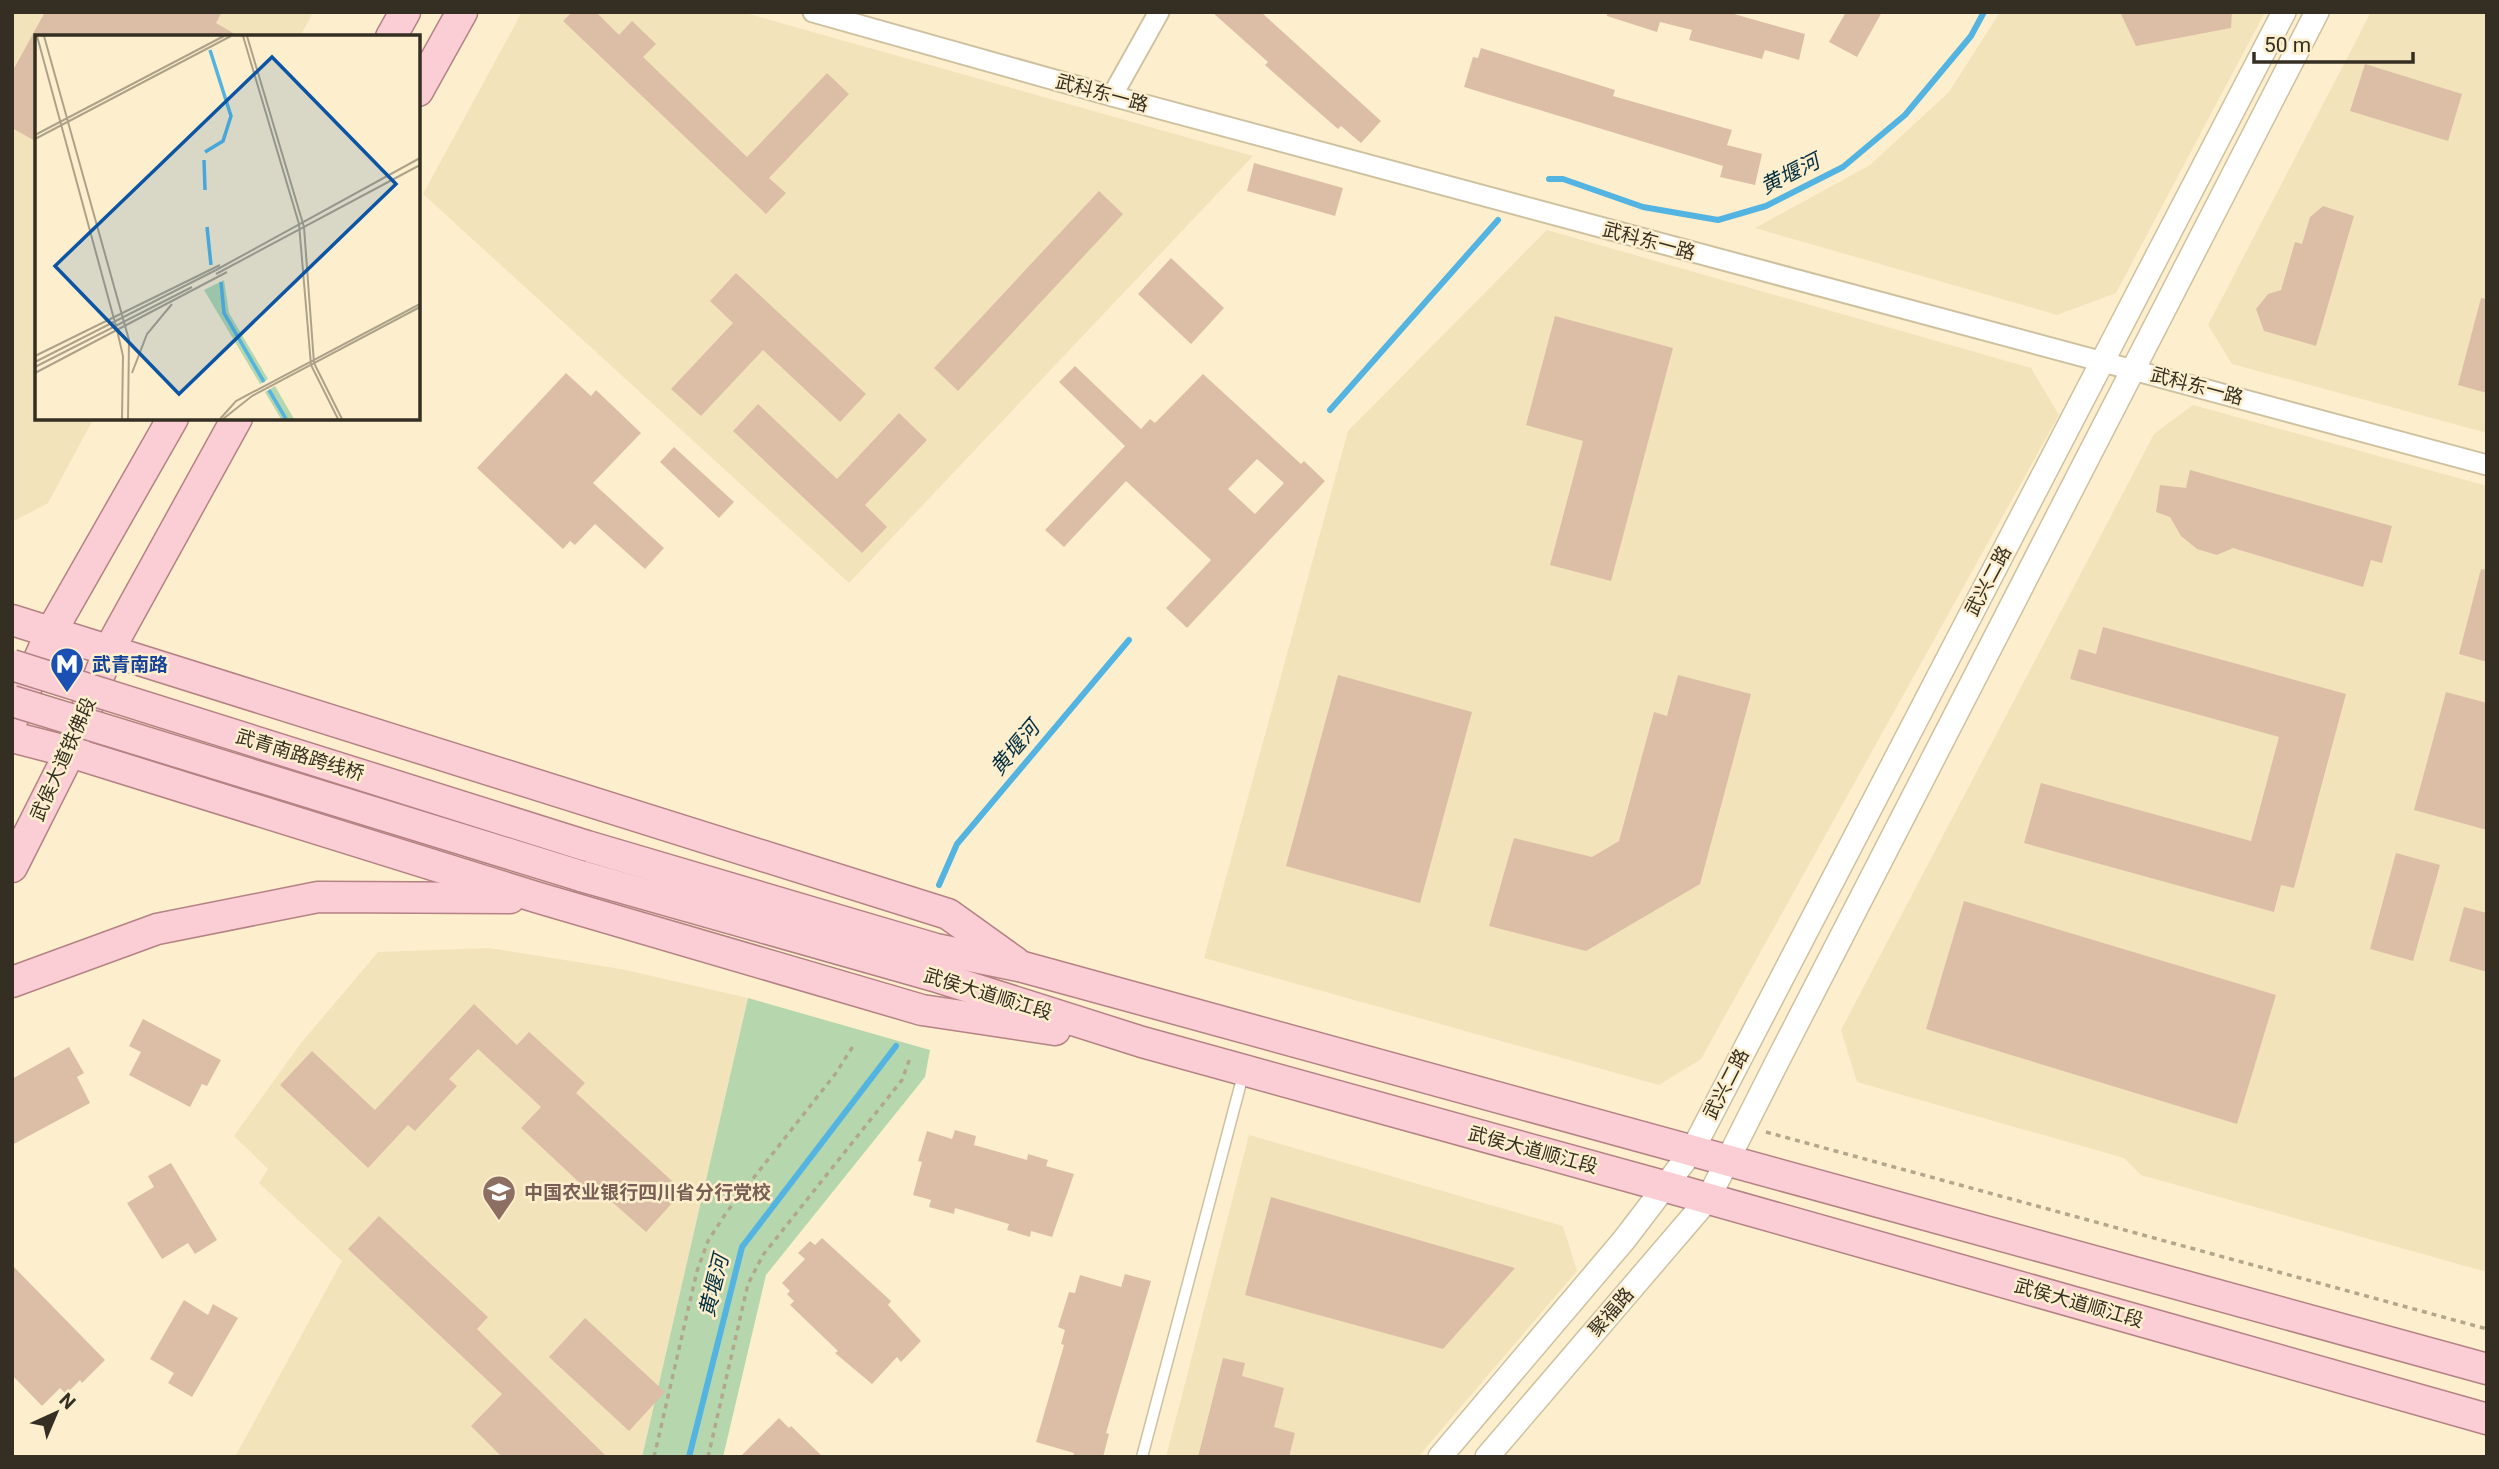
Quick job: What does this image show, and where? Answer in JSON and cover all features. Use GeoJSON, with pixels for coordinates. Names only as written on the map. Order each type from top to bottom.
{"type":"FeatureCollection","features":[{"type":"Feature","properties":{"kind":"main road"},"geometry":{"type":"LineString","coordinates":[[392,35],[405,12]]}},
{"type":"Feature","properties":{"kind":"main road"},"geometry":{"type":"LineString","coordinates":[[420,87],[462,12]]}},
{"type":"Feature","properties":{"kind":"main road"},"geometry":{"type":"LineString","coordinates":[[12,720],[51,632],[172,420]]}},
{"type":"Feature","properties":{"kind":"main road"},"geometry":{"type":"LineString","coordinates":[[109,650],[236,420]]}},
{"type":"Feature","properties":{"kind":"main road"},"geometry":{"type":"LineString","coordinates":[[12,620],[948,914],[1023,967]]}},
{"type":"Feature","properties":{"kind":"main road","name":"武侯大道铁佛段"},"geometry":{"type":"LineString","coordinates":[[12,867],[70,752],[109,650]]}},
{"type":"Feature","properties":{"kind":"main road","name":"武青南路跨线桥"},"geometry":{"type":"LineString","coordinates":[[12,665],[587,846]]}},
{"type":"Feature","properties":{"kind":"main road","name":"武青南路跨线桥"},"geometry":{"type":"LineString","coordinates":[[12,701],[581,876]]}},
{"type":"Feature","properties":{"kind":"main road"},"geometry":{"type":"LineString","coordinates":[[12,737],[70,752],[539,898],[922,1010],[1142,1042]]}},
{"type":"Feature","properties":{"kind":"main road","name":"武侯大道顺江段"},"geometry":{"type":"LineString","coordinates":[[587,846],[936,949],[1023,967],[2487,1369]]}},
{"type":"Feature","properties":{"kind":"main road","name":"武侯大道顺江段"},"geometry":{"type":"LineString","coordinates":[[581,876],[934,976],[1142,1042],[1667,1186],[2487,1419]]}},
{"type":"Feature","properties":{"kind":"main road"},"geometry":{"type":"LineString","coordinates":[[12,982],[157,929],[318,897],[539,898]]}},
{"type":"Feature","properties":{"kind":"main road"},"geometry":{"type":"LineString","coordinates":[[1948,1266],[1955,1224]]}},
{"type":"Feature","properties":{"kind":"street","name":"武科东一路"},"geometry":{"type":"LineString","coordinates":[[813,12],[1112,96],[2102,364],[2132,368],[2487,465]]}},
{"type":"Feature","properties":{"kind":"street"},"geometry":{"type":"LineString","coordinates":[[1112,96],[1159,12]]}},
{"type":"Feature","properties":{"kind":"street","name":"武兴二路"},"geometry":{"type":"LineString","coordinates":[[1440,1457],[1667,1186],[1692,1151],[2284,12]]}},
{"type":"Feature","properties":{"kind":"street","name":"聚福路"},"geometry":{"type":"LineString","coordinates":[[1487,1457],[1709,1199],[2132,368],[2317,12]]}},
{"type":"Feature","properties":{"kind":"lane"},"geometry":{"type":"LineString","coordinates":[[1142,1457],[1245,1070]]}},
{"type":"Feature","properties":{"kind":"path"},"geometry":{"type":"LineString","coordinates":[[654,1457],[697,1271],[708,1241],[726,1213],[836,1073],[855,1043]]}},
{"type":"Feature","properties":{"kind":"path"},"geometry":{"type":"LineString","coordinates":[[708,1457],[753,1274],[763,1255],[902,1080],[910,1058]]}},
{"type":"Feature","properties":{"kind":"path"},"geometry":{"type":"LineString","coordinates":[[1746,1126],[2487,1329]]}},
{"type":"Feature","properties":{"kind":"shaded area"},"geometry":{"type":"Polygon","coordinates":[[[12,12],[313,12],[301,35],[35,35],[35,420],[93,420],[48,503],[12,522],[12,12]]]}},
{"type":"Feature","properties":{"kind":"shaded area"},"geometry":{"type":"Polygon","coordinates":[[[522,12],[742,12],[1253,156],[849,583],[423,194],[522,12]]]}},
{"type":"Feature","properties":{"kind":"shaded area"},"geometry":{"type":"Polygon","coordinates":[[[2000,12],[2265,12],[2116,293],[2057,315],[1755,228],[1870,165],[1949,92],[2000,12]]]}},
{"type":"Feature","properties":{"kind":"shaded area"},"geometry":{"type":"Polygon","coordinates":[[[2371,12],[2487,12],[2487,433],[2232,364],[2208,325],[2371,12]]]}},
{"type":"Feature","properties":{"kind":"shaded area"},"geometry":{"type":"Polygon","coordinates":[[[1547,230],[2031,368],[2059,415],[1701,1059],[1659,1085],[1204,958],[1348,431],[1547,230]]]}},
{"type":"Feature","properties":{"kind":"shaded area"},"geometry":{"type":"Polygon","coordinates":[[[2193,405],[2487,486],[2487,1272],[2141,1175],[2124,1158],[1857,1082],[1841,1030],[2154,434],[2193,405]]]}},
{"type":"Feature","properties":{"kind":"shaded area","name":"中国农业银行四川省分行党校"},"geometry":{"type":"Polygon","coordinates":[[[489,948],[621,969],[748,998],[642,1457],[235,1457],[342,1261],[259,1183],[268,1169],[234,1136],[301,1043],[378,952],[489,948]]]}},
{"type":"Feature","properties":{"kind":"shaded area"},"geometry":{"type":"Polygon","coordinates":[[[1249,1135],[1563,1226],[1577,1271],[1418,1457],[1166,1457],[1249,1135]]]}},
{"type":"Feature","properties":{"kind":"green space"},"geometry":{"type":"Polygon","coordinates":[[[748,998],[930,1050],[925,1077],[766,1275],[723,1457],[642,1457],[748,998]]]}},
{"type":"Feature","properties":{"kind":"building"},"geometry":{"type":"Polygon","coordinates":[[[45,12],[222,12],[216,23],[237,35],[35,35],[35,141],[12,128],[12,72],[45,12]]]}},
{"type":"Feature","properties":{"kind":"building"},"geometry":{"type":"Polygon","coordinates":[[[572,12],[596,12],[619,35],[632,21],[656,44],[643,57],[747,157],[827,73],[849,94],[769,178],[786,193],[766,214],[563,21],[572,12]]]}},
{"type":"Feature","properties":{"kind":"building"},"geometry":{"type":"Polygon","coordinates":[[[1212,12],[1261,12],[1381,121],[1361,143],[1341,126],[1338,129],[1265,65],[1268,62],[1212,12]]]}},
{"type":"Feature","properties":{"kind":"building"},"geometry":{"type":"Polygon","coordinates":[[[1607,12],[1727,12],[1805,34],[1799,60],[1765,50],[1762,59],[1689,40],[1692,30],[1660,22],[1657,32],[1607,16],[1607,12]]]}},
{"type":"Feature","properties":{"kind":"building"},"geometry":{"type":"Polygon","coordinates":[[[1846,12],[1882,12],[1857,57],[1829,42],[1846,12]]]}},
{"type":"Feature","properties":{"kind":"building"},"geometry":{"type":"Polygon","coordinates":[[[2120,12],[2232,12],[2231,28],[2136,46],[2120,12]]]}},
{"type":"Feature","properties":{"kind":"building"},"geometry":{"type":"Polygon","coordinates":[[[1481,48],[1615,90],[1613,96],[1732,130],[1727,145],[1762,154],[1755,185],[1720,177],[1723,166],[1464,87],[1473,57],[1478,58],[1481,48]]]}},
{"type":"Feature","properties":{"kind":"building"},"geometry":{"type":"Polygon","coordinates":[[[2365,64],[2462,94],[2448,141],[2350,111],[2365,64]]]}},
{"type":"Feature","properties":{"kind":"building"},"geometry":{"type":"Polygon","coordinates":[[[1254,163],[1343,188],[1335,216],[1247,191],[1254,163]]]}},
{"type":"Feature","properties":{"kind":"building"},"geometry":{"type":"Polygon","coordinates":[[[1099,191],[1123,214],[958,391],[934,368],[1099,191]]]}},
{"type":"Feature","properties":{"kind":"building"},"geometry":{"type":"Polygon","coordinates":[[[2323,206],[2354,216],[2316,346],[2264,331],[2256,309],[2268,294],[2281,290],[2295,242],[2302,244],[2310,217],[2323,206]]]}},
{"type":"Feature","properties":{"kind":"building"},"geometry":{"type":"Polygon","coordinates":[[[1171,258],[1224,308],[1191,344],[1138,294],[1171,258]]]}},
{"type":"Feature","properties":{"kind":"building"},"geometry":{"type":"Polygon","coordinates":[[[736,273],[866,394],[840,422],[763,350],[701,416],[671,389],[733,323],[710,301],[736,273]]]}},
{"type":"Feature","properties":{"kind":"building"},"geometry":{"type":"Polygon","coordinates":[[[2481,298],[2487,299],[2487,393],[2458,385],[2481,298]]]}},
{"type":"Feature","properties":{"kind":"building"},"geometry":{"type":"Polygon","coordinates":[[[1555,316],[1673,348],[1611,581],[1550,565],[1583,441],[1526,425],[1555,316]]]}},
{"type":"Feature","properties":{"kind":"building"},"geometry":{"type":"Polygon","coordinates":[[[1075,366],[1141,429],[1150,419],[1155,423],[1203,374],[1301,464],[1304,461],[1325,481],[1187,628],[1166,608],[1211,560],[1126,481],[1064,547],[1045,530],[1125,446],[1059,382],[1075,366]],[[1257,459],[1228,489],[1255,514],[1284,483],[1257,459]]]}},
{"type":"Feature","properties":{"kind":"building"},"geometry":{"type":"Polygon","coordinates":[[[566,373],[591,396],[596,390],[641,433],[593,483],[664,548],[645,569],[595,524],[575,545],[570,541],[563,549],[477,468],[566,373]]]}},
{"type":"Feature","properties":{"kind":"building"},"geometry":{"type":"Polygon","coordinates":[[[758,404],[837,479],[899,413],[927,440],[865,505],[887,527],[862,553],[733,431],[758,404]]]}},
{"type":"Feature","properties":{"kind":"building"},"geometry":{"type":"Polygon","coordinates":[[[674,447],[734,502],[719,518],[660,462],[674,447]]]}},
{"type":"Feature","properties":{"kind":"building"},"geometry":{"type":"Polygon","coordinates":[[[2190,470],[2392,526],[2382,563],[2371,560],[2363,587],[2233,548],[2217,555],[2197,549],[2181,536],[2170,517],[2156,512],[2160,485],[2186,488],[2190,470]]]}},
{"type":"Feature","properties":{"kind":"building"},"geometry":{"type":"Polygon","coordinates":[[[2481,569],[2487,570],[2487,662],[2459,654],[2481,569]]]}},
{"type":"Feature","properties":{"kind":"building"},"geometry":{"type":"Polygon","coordinates":[[[2103,627],[2346,694],[2294,888],[2281,885],[2274,912],[2024,843],[2041,783],[2251,841],[2279,737],[2070,679],[2079,649],[2096,654],[2103,627]]]}},
{"type":"Feature","properties":{"kind":"building"},"geometry":{"type":"Polygon","coordinates":[[[1338,675],[1472,712],[1420,903],[1286,866],[1338,675]]]}},
{"type":"Feature","properties":{"kind":"building"},"geometry":{"type":"Polygon","coordinates":[[[1678,675],[1751,694],[1700,884],[1586,951],[1489,926],[1514,838],[1592,857],[1619,841],[1654,712],[1667,716],[1678,675]]]}},
{"type":"Feature","properties":{"kind":"building"},"geometry":{"type":"Polygon","coordinates":[[[2446,692],[2487,703],[2487,830],[2414,810],[2446,692]]]}},
{"type":"Feature","properties":{"kind":"building"},"geometry":{"type":"Polygon","coordinates":[[[2396,853],[2440,865],[2413,961],[2370,949],[2396,853]]]}},
{"type":"Feature","properties":{"kind":"building"},"geometry":{"type":"Polygon","coordinates":[[[1964,901],[2276,995],[2237,1124],[1926,1029],[1964,901]]]}},
{"type":"Feature","properties":{"kind":"building"},"geometry":{"type":"Polygon","coordinates":[[[2464,907],[2487,913],[2487,972],[2449,961],[2464,907]]]}},
{"type":"Feature","properties":{"kind":"building"},"geometry":{"type":"Polygon","coordinates":[[[474,1004],[517,1045],[529,1032],[585,1083],[576,1093],[683,1191],[646,1232],[602,1193],[597,1199],[521,1128],[541,1107],[478,1049],[449,1079],[457,1086],[415,1131],[408,1125],[368,1168],[280,1085],[312,1051],[375,1110],[474,1004]]]}},
{"type":"Feature","properties":{"kind":"building"},"geometry":{"type":"Polygon","coordinates":[[[143,1019],[221,1060],[207,1086],[202,1084],[190,1107],[129,1075],[141,1052],[129,1046],[143,1019]]]}},
{"type":"Feature","properties":{"kind":"building"},"geometry":{"type":"Polygon","coordinates":[[[69,1047],[84,1073],[77,1077],[90,1103],[12,1145],[12,1079],[69,1047]]]}},
{"type":"Feature","properties":{"kind":"building"},"geometry":{"type":"Polygon","coordinates":[[[955,1130],[976,1136],[974,1145],[1027,1160],[1028,1154],[1048,1160],[1046,1166],[1074,1174],[1052,1237],[1031,1231],[1030,1237],[1007,1230],[1009,1224],[955,1208],[954,1214],[929,1207],[931,1200],[913,1195],[922,1162],[918,1161],[927,1131],[952,1139],[955,1130]]]}},
{"type":"Feature","properties":{"kind":"building"},"geometry":{"type":"Polygon","coordinates":[[[171,1163],[217,1240],[195,1254],[188,1243],[162,1259],[127,1203],[154,1187],[148,1176],[171,1163]]]}},
{"type":"Feature","properties":{"kind":"building"},"geometry":{"type":"Polygon","coordinates":[[[1271,1197],[1515,1268],[1443,1349],[1245,1295],[1271,1197]]]}},
{"type":"Feature","properties":{"kind":"building"},"geometry":{"type":"Polygon","coordinates":[[[379,1216],[488,1317],[477,1329],[607,1457],[502,1457],[471,1426],[502,1394],[348,1249],[379,1216]]]}},
{"type":"Feature","properties":{"kind":"building"},"geometry":{"type":"Polygon","coordinates":[[[822,1238],[891,1301],[888,1305],[921,1341],[901,1362],[897,1357],[872,1384],[835,1353],[838,1351],[790,1305],[794,1301],[787,1294],[790,1291],[782,1283],[805,1259],[798,1253],[810,1241],[815,1245],[822,1238]]]}},
{"type":"Feature","properties":{"kind":"building"},"geometry":{"type":"Polygon","coordinates":[[[12,1265],[105,1360],[82,1383],[80,1380],[66,1394],[60,1388],[42,1406],[12,1375],[12,1265]]]}},
{"type":"Feature","properties":{"kind":"building"},"geometry":{"type":"Polygon","coordinates":[[[1125,1274],[1151,1281],[1106,1433],[1109,1434],[1103,1457],[1073,1457],[1074,1453],[1036,1442],[1064,1345],[1061,1344],[1065,1330],[1058,1327],[1069,1292],[1075,1293],[1080,1275],[1121,1287],[1125,1274]]]}},
{"type":"Feature","properties":{"kind":"building"},"geometry":{"type":"Polygon","coordinates":[[[184,1300],[208,1315],[213,1304],[238,1318],[192,1397],[168,1383],[174,1373],[150,1359],[184,1300]]]}},
{"type":"Feature","properties":{"kind":"building"},"geometry":{"type":"Polygon","coordinates":[[[585,1318],[665,1392],[629,1431],[549,1357],[585,1318]]]}},
{"type":"Feature","properties":{"kind":"building"},"geometry":{"type":"Polygon","coordinates":[[[1223,1358],[1245,1363],[1242,1376],[1284,1388],[1274,1427],[1295,1433],[1289,1457],[1198,1457],[1223,1358]]]}},
{"type":"Feature","properties":{"kind":"building"},"geometry":{"type":"Polygon","coordinates":[[[779,1418],[789,1428],[791,1426],[823,1457],[740,1457],[779,1418]]]}},
{"type":"Feature","properties":{"kind":"waterway","name":"黄堰河"},"geometry":{"type":"LineString","coordinates":[[1549,179],[1563,179],[1643,207],[1718,220],[1766,206],[1843,167],[1905,115],[1971,36],[1984,12]]}},
{"type":"Feature","properties":{"kind":"waterway","name":"黄堰河"},"geometry":{"type":"LineString","coordinates":[[1330,410],[1498,220]]}},
{"type":"Feature","properties":{"kind":"waterway","name":"黄堰河"},"geometry":{"type":"LineString","coordinates":[[939,885],[957,844],[1129,640]]}},
{"type":"Feature","properties":{"kind":"waterway","name":"黄堰河"},"geometry":{"type":"LineString","coordinates":[[689,1457],[742,1247],[896,1046]]}},
{"type":"Feature","properties":{"kind":"place","name":"武青南路"},"geometry":{"type":"Point","coordinates":[67,694]}},
{"type":"Feature","properties":{"kind":"place","name":"中国农业银行四川省分行党校"},"geometry":{"type":"Point","coordinates":[499,1222]}}]}
